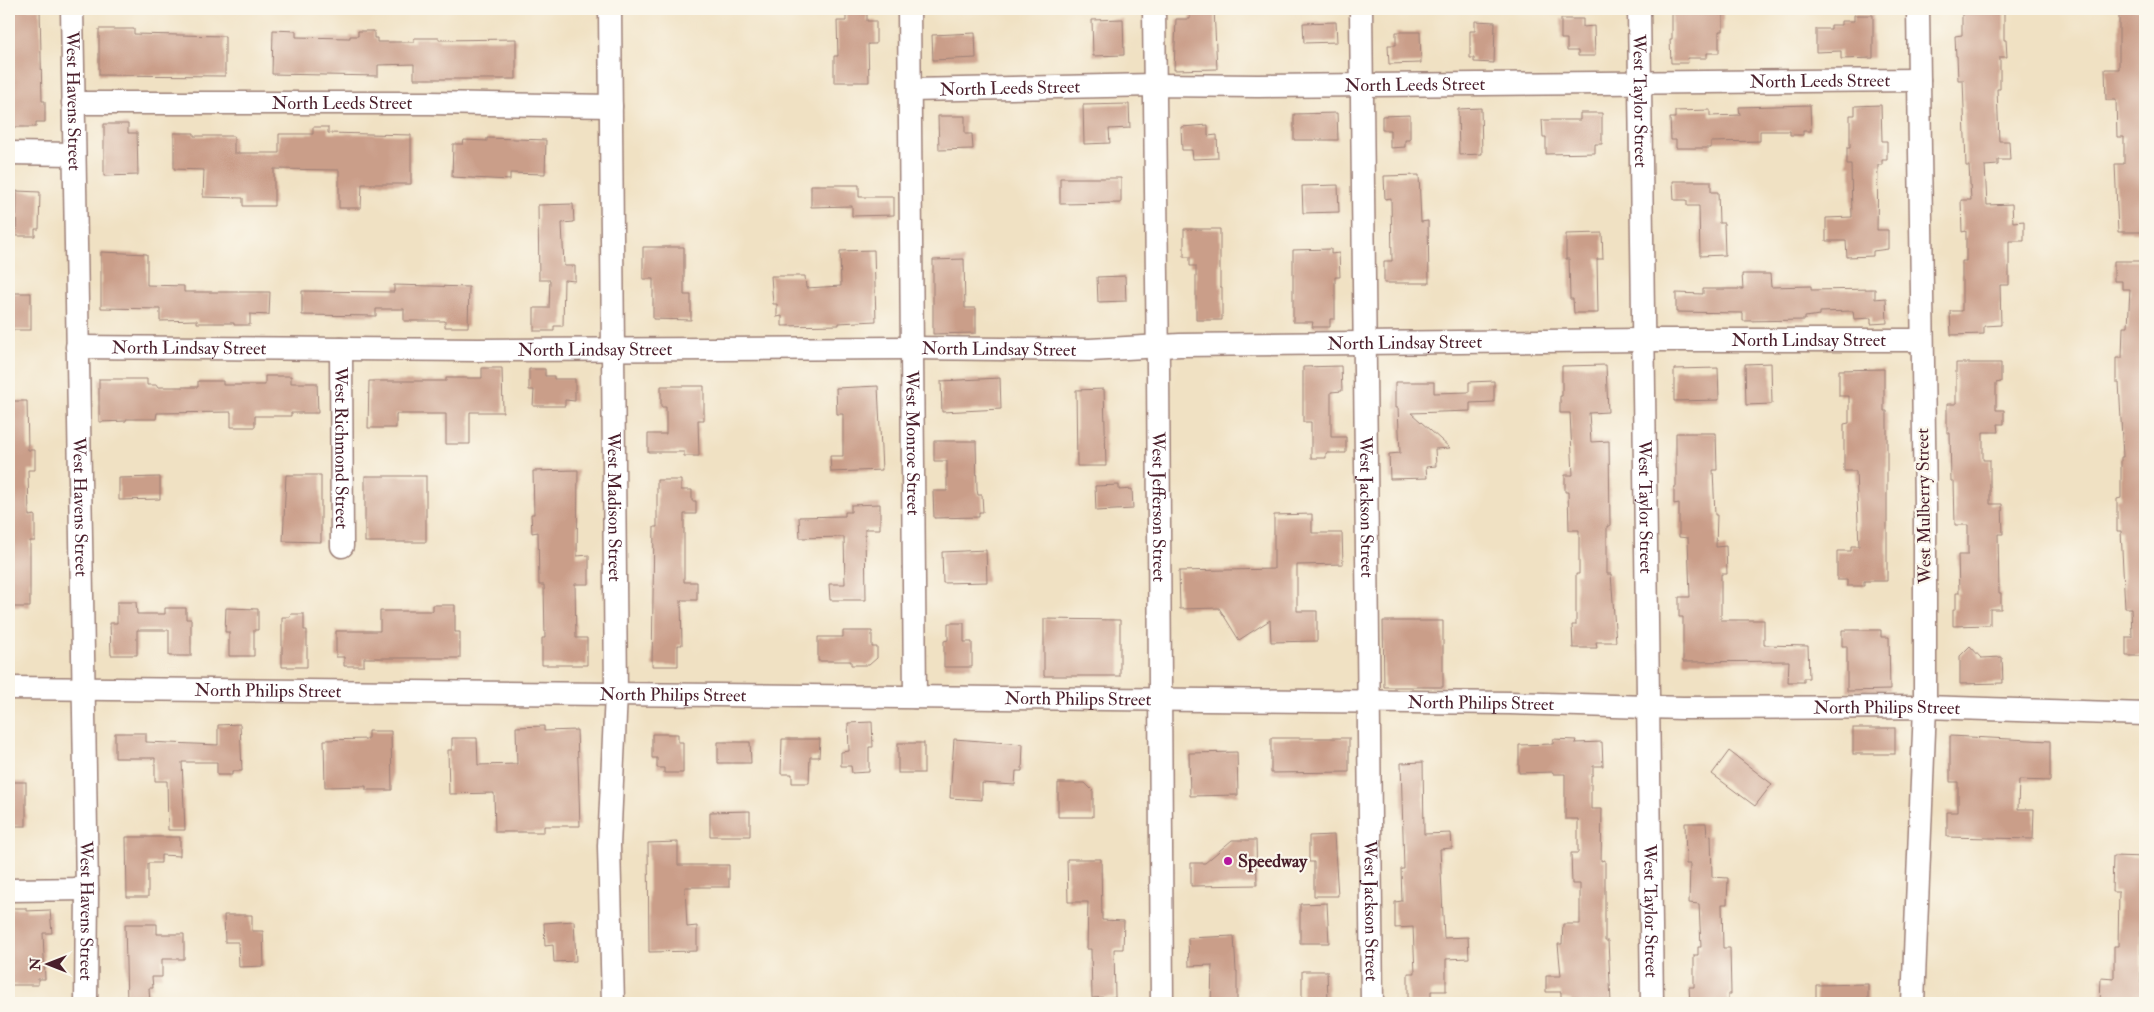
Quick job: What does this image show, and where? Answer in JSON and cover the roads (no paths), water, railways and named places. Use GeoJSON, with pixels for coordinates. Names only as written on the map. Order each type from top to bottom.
{"type":"FeatureCollection","features":[{"type":"Feature","properties":{"kind":"street","name":"West Havens Street"},"geometry":{"type":"LineString","coordinates":[[72,9],[82,689],[87,890],[86,1003]]}},
{"type":"Feature","properties":{"kind":"street","name":"West Madison Street"},"geometry":{"type":"LineString","coordinates":[[610,9],[616,694],[609,846],[612,1003]]}},
{"type":"Feature","properties":{"kind":"street","name":"West Monroe Street"},"geometry":{"type":"LineString","coordinates":[[909,9],[915,697]]}},
{"type":"Feature","properties":{"kind":"street","name":"West Jefferson Street"},"geometry":{"type":"LineString","coordinates":[[1154,9],[1162,1003]]}},
{"type":"Feature","properties":{"kind":"street","name":"West Jackson Street"},"geometry":{"type":"LineString","coordinates":[[1361,9],[1372,1003]]}},
{"type":"Feature","properties":{"kind":"street","name":"West Taylor Street"},"geometry":{"type":"LineString","coordinates":[[1639,9],[1652,1003]]}},
{"type":"Feature","properties":{"kind":"street","name":"West Mulberry Street"},"geometry":{"type":"LineString","coordinates":[[1912,1003],[1925,707],[1925,506],[1921,340],[1918,9]]}},
{"type":"Feature","properties":{"kind":"street","name":"North Leeds Street"},"geometry":{"type":"LineString","coordinates":[[910,90],[1154,85],[1919,80]]}},
{"type":"Feature","properties":{"kind":"street","name":"North Leeds Street"},"geometry":{"type":"LineString","coordinates":[[73,102],[610,106]]}},
{"type":"Feature","properties":{"kind":"street"},"geometry":{"type":"LineString","coordinates":[[9,153],[74,154]]}},
{"type":"Feature","properties":{"kind":"street","name":"North Lindsay Street"},"geometry":{"type":"LineString","coordinates":[[77,346],[614,351],[912,348],[1090,350],[1158,346],[1643,340],[1921,340]]}},
{"type":"Feature","properties":{"kind":"street","name":"West Richmond Street"},"geometry":{"type":"LineString","coordinates":[[341,349],[342,546]]}},
{"type":"Feature","properties":{"kind":"street","name":"North Philips Street"},"geometry":{"type":"LineString","coordinates":[[9,688],[1159,699],[1648,707],[1925,707],[2145,714]]}},
{"type":"Feature","properties":{"kind":"street"},"geometry":{"type":"LineString","coordinates":[[9,890],[87,890]]}},
{"type":"Feature","properties":{"kind":"place","name":"Speedway"},"geometry":{"type":"Point","coordinates":[1228,861]}}]}
